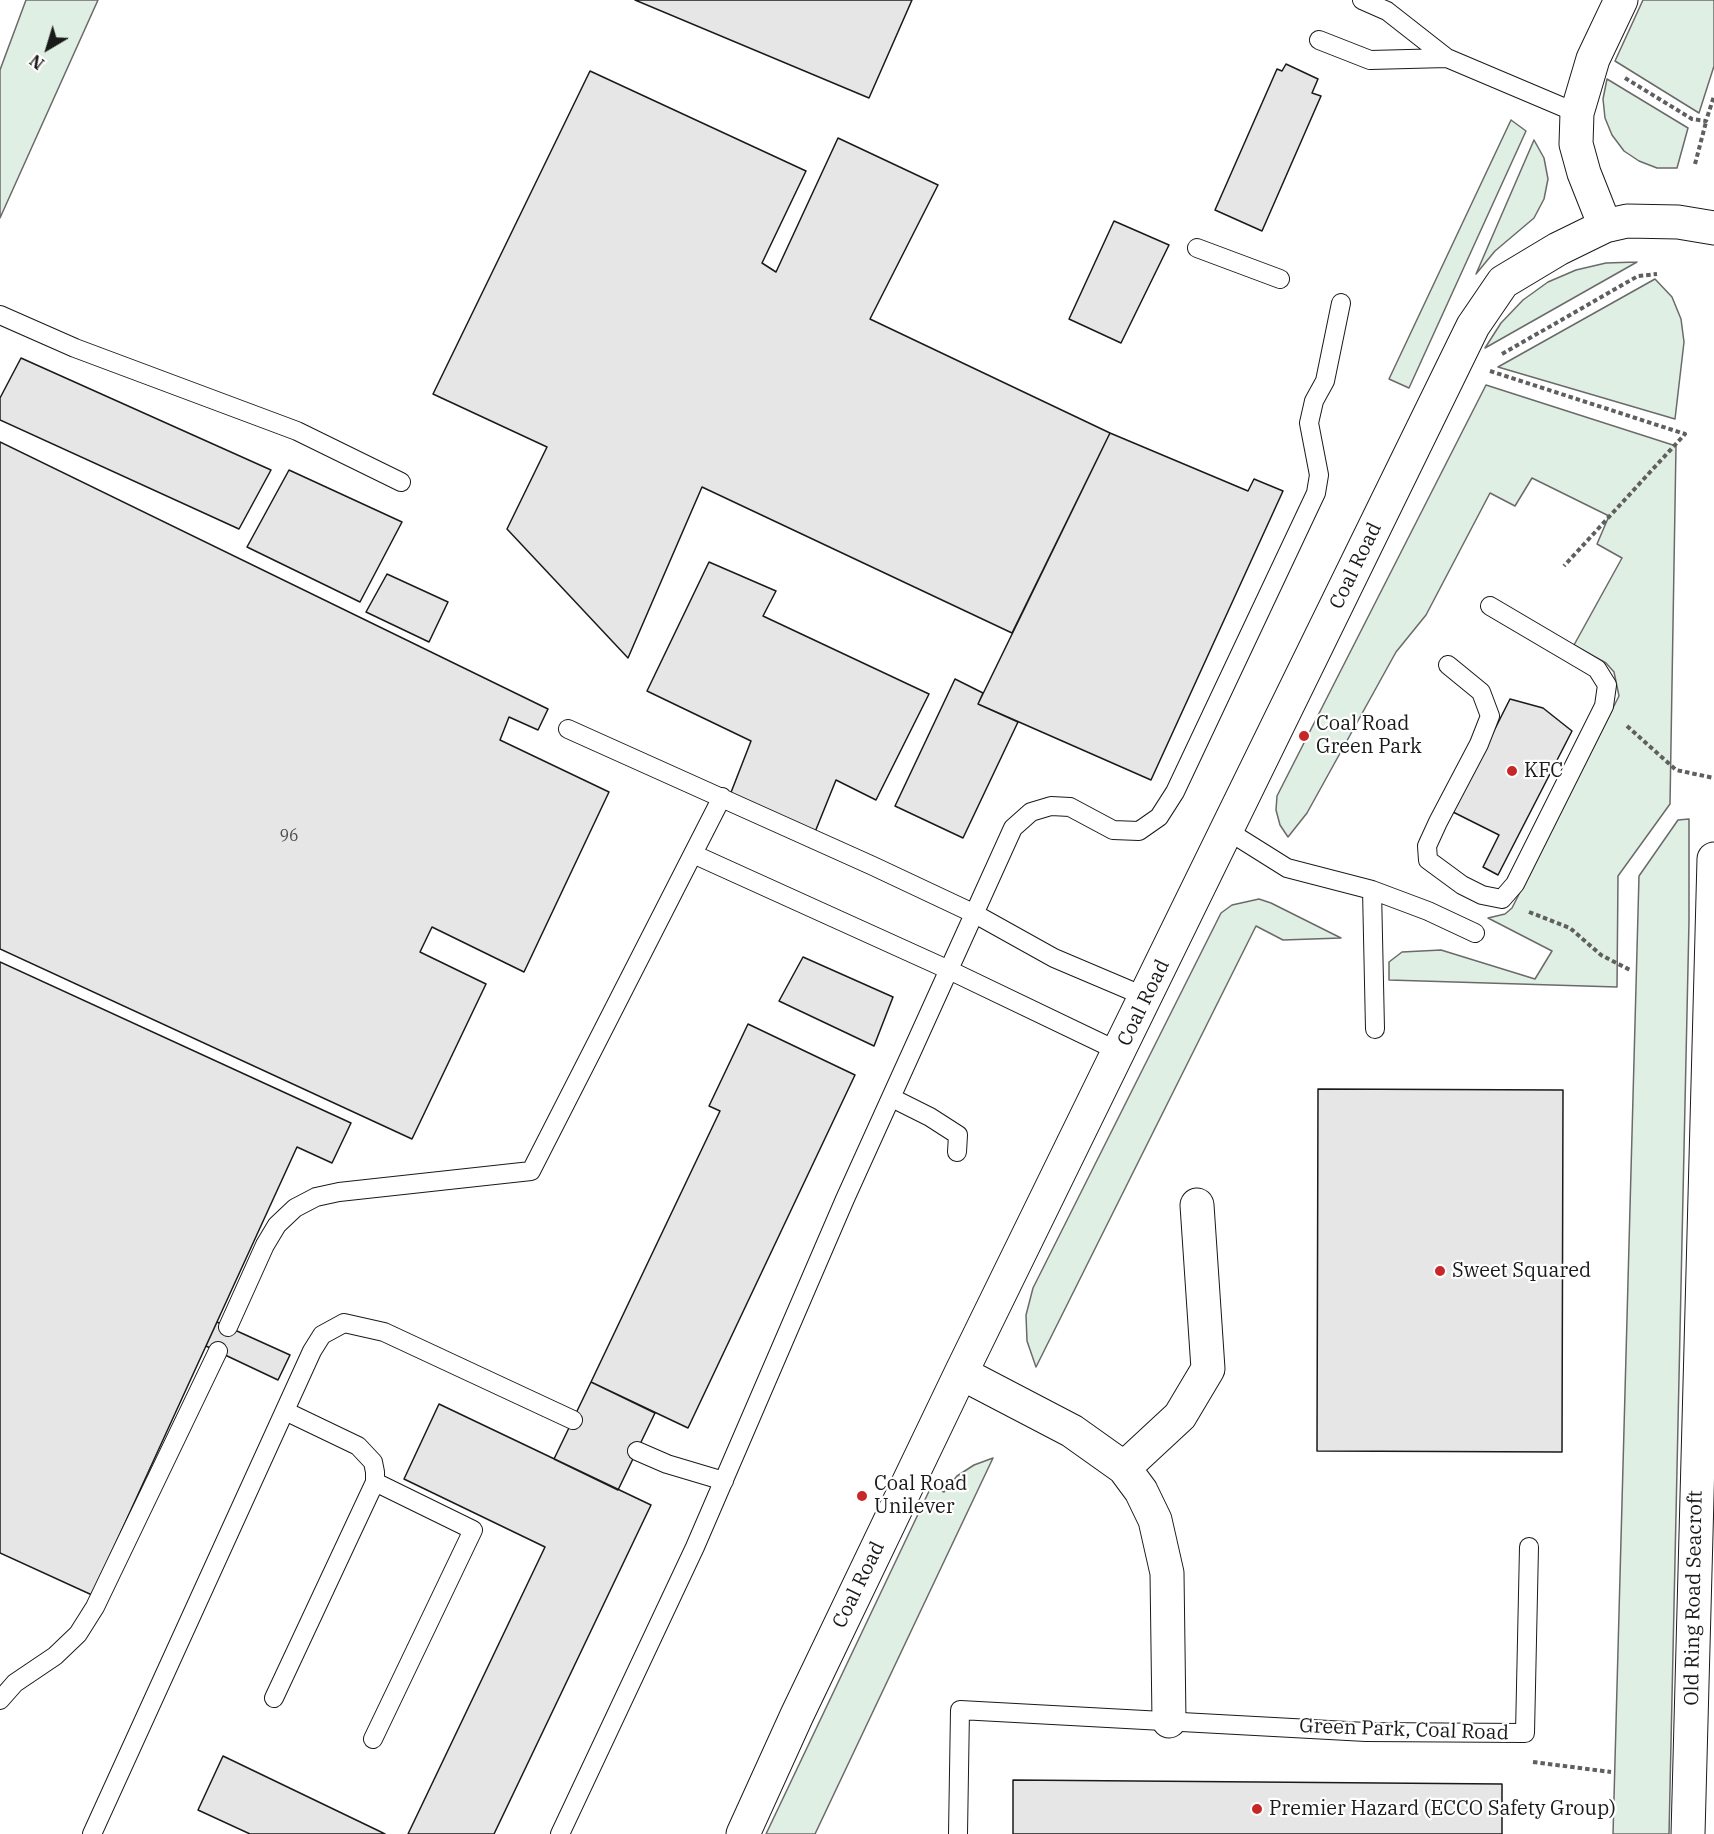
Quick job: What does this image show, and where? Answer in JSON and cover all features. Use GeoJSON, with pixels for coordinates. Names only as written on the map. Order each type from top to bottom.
{"type":"FeatureCollection","features":[{"type":"Feature","properties":{"kind":"street"},"geometry":{"type":"LineString","coordinates":[[1605,226],[1584,173],[1576,144],[1577,113],[1593,58],[1621,0]]}},
{"type":"Feature","properties":{"kind":"street","name":"Coal Road"},"geometry":{"type":"LineString","coordinates":[[743,1834],[797,1715],[961,1373],[1120,1052],[1473,326],[1503,282],[1558,249],[1605,226],[1627,221],[1678,222],[1714,228]]}},
{"type":"Feature","properties":{"kind":"street","name":"Old Ring Road Seacroft"},"geometry":{"type":"LineString","coordinates":[[1688,1834],[1714,859]]}},
{"type":"Feature","properties":{"kind":"street"},"geometry":{"type":"LineString","coordinates":[[1124,1468],[1180,1416],[1208,1369],[1197,1205]]}},
{"type":"Feature","properties":{"kind":"street"},"geometry":{"type":"LineString","coordinates":[[961,1373],[1072,1431],[1124,1468],[1141,1491],[1155,1520],[1167,1573],[1169,1721]]}},
{"type":"Feature","properties":{"kind":"lane"},"geometry":{"type":"LineString","coordinates":[[1362,0],[1387,11],[1447,58],[1577,113]]}},
{"type":"Feature","properties":{"kind":"lane"},"geometry":{"type":"LineString","coordinates":[[1319,40],[1370,60],[1447,58]]}},
{"type":"Feature","properties":{"kind":"lane"},"geometry":{"type":"LineString","coordinates":[[1197,248],[1280,279]]}},
{"type":"Feature","properties":{"kind":"lane"},"geometry":{"type":"LineString","coordinates":[[560,1834],[696,1547],[1013,828],[1031,812],[1051,806],[1070,807],[1113,830],[1139,831],[1159,817],[1175,792],[1316,493],[1319,475],[1309,423],[1314,401],[1325,381],[1341,303]]}},
{"type":"Feature","properties":{"kind":"lane"},"geometry":{"type":"LineString","coordinates":[[0,315],[75,348],[297,431],[401,482]]}},
{"type":"Feature","properties":{"kind":"lane"},"geometry":{"type":"LineString","coordinates":[[1448,665],[1481,692],[1490,716],[1479,744],[1427,846],[1428,860],[1462,885],[1482,895],[1502,898],[1515,884],[1604,706],[1607,685],[1597,669],[1490,606]]}},
{"type":"Feature","properties":{"kind":"lane"},"geometry":{"type":"LineString","coordinates":[[568,729],[722,797],[975,914],[1054,958],[1146,997]]}},
{"type":"Feature","properties":{"kind":"lane"},"geometry":{"type":"LineString","coordinates":[[228,1327],[265,1245],[277,1225],[294,1208],[316,1197],[339,1192],[531,1171],[722,797]]}},
{"type":"Feature","properties":{"kind":"lane"},"geometry":{"type":"LineString","coordinates":[[1228,831],[1287,868],[1372,890],[1428,911],[1475,933]]}},
{"type":"Feature","properties":{"kind":"lane"},"geometry":{"type":"LineString","coordinates":[[693,854],[949,970],[1120,1052]]}},
{"type":"Feature","properties":{"kind":"lane"},"geometry":{"type":"LineString","coordinates":[[1372,890],[1375,1029]]}},
{"type":"Feature","properties":{"kind":"lane"},"geometry":{"type":"LineString","coordinates":[[892,1098],[930,1116],[958,1135],[957,1152]]}},
{"type":"Feature","properties":{"kind":"lane"},"geometry":{"type":"LineString","coordinates":[[92,1834],[312,1351],[322,1335],[344,1323],[384,1332],[573,1420]]}},
{"type":"Feature","properties":{"kind":"lane"},"geometry":{"type":"LineString","coordinates":[[0,1700],[15,1683],[55,1656],[78,1634],[95,1607],[218,1352]]}},
{"type":"Feature","properties":{"kind":"lane"},"geometry":{"type":"LineString","coordinates":[[274,1698],[375,1482],[373,1462],[367,1453],[358,1446],[285,1411]]}},
{"type":"Feature","properties":{"kind":"lane"},"geometry":{"type":"LineString","coordinates":[[637,1451],[667,1464],[724,1481]]}},
{"type":"Feature","properties":{"kind":"lane"},"geometry":{"type":"LineString","coordinates":[[373,1739],[473,1530],[375,1482]]}},
{"type":"Feature","properties":{"kind":"lane","name":"Green Park, Coal Road"},"geometry":{"type":"LineString","coordinates":[[958,1834],[960,1710],[1366,1732],[1525,1733],[1529,1547]]}},
{"type":"Feature","properties":{"kind":"path"},"geometry":{"type":"LineString","coordinates":[[1593,58],[1692,119],[1706,122]]}},
{"type":"Feature","properties":{"kind":"path"},"geometry":{"type":"LineString","coordinates":[[1695,164],[1714,96]]}},
{"type":"Feature","properties":{"kind":"path"},"geometry":{"type":"LineString","coordinates":[[1498,356],[1638,276],[1657,274]]}},
{"type":"Feature","properties":{"kind":"path"},"geometry":{"type":"LineString","coordinates":[[1478,368],[1684,434],[1564,566]]}},
{"type":"Feature","properties":{"kind":"path"},"geometry":{"type":"LineString","coordinates":[[1604,706],[1676,770],[1714,778]]}},
{"type":"Feature","properties":{"kind":"path"},"geometry":{"type":"LineString","coordinates":[[1502,898],[1570,928],[1601,955],[1630,970]]}},
{"type":"Feature","properties":{"kind":"path"},"geometry":{"type":"LineString","coordinates":[[1525,1733],[1525,1761],[1611,1772]]}},
{"type":"Feature","properties":{"kind":"green space"},"geometry":{"type":"Polygon","coordinates":[[[26,0],[98,0],[0,218],[0,70],[26,0]]]}},
{"type":"Feature","properties":{"kind":"green space"},"geometry":{"type":"Polygon","coordinates":[[[1643,0],[1714,0],[1714,66],[1699,113],[1615,61],[1643,0]]]}},
{"type":"Feature","properties":{"kind":"green space"},"geometry":{"type":"Polygon","coordinates":[[[1607,79],[1688,128],[1677,168],[1657,168],[1639,161],[1624,151],[1612,135],[1605,118],[1603,99],[1607,79]]]}},
{"type":"Feature","properties":{"kind":"green space"},"geometry":{"type":"Polygon","coordinates":[[[1511,120],[1526,131],[1409,388],[1389,379],[1511,120]]]}},
{"type":"Feature","properties":{"kind":"green space"},"geometry":{"type":"Polygon","coordinates":[[[1534,140],[1544,158],[1548,179],[1544,199],[1534,218],[1495,251],[1476,274],[1534,140]]]}},
{"type":"Feature","properties":{"kind":"green space"},"geometry":{"type":"Polygon","coordinates":[[[1637,262],[1485,348],[1501,323],[1523,300],[1548,282],[1576,270],[1606,263],[1637,262]]]}},
{"type":"Feature","properties":{"kind":"green space"},"geometry":{"type":"Polygon","coordinates":[[[1655,279],[1672,297],[1681,319],[1684,342],[1675,419],[1498,367],[1655,279]]]}},
{"type":"Feature","properties":{"kind":"green space"},"geometry":{"type":"Polygon","coordinates":[[[1486,385],[1676,446],[1670,804],[1618,876],[1617,987],[1389,980],[1389,962],[1402,952],[1441,950],[1535,979],[1552,951],[1488,918],[1505,914],[1512,908],[1619,696],[1614,672],[1606,663],[1574,645],[1622,558],[1597,544],[1609,516],[1532,478],[1515,506],[1490,493],[1426,615],[1396,652],[1307,813],[1288,837],[1280,825],[1276,810],[1277,796],[1486,385]]]}},
{"type":"Feature","properties":{"kind":"green space"},"geometry":{"type":"Polygon","coordinates":[[[1689,819],[1689,921],[1669,1834],[1613,1834],[1639,876],[1678,820],[1689,819]]]}},
{"type":"Feature","properties":{"kind":"green space"},"geometry":{"type":"Polygon","coordinates":[[[1259,899],[1341,938],[1283,940],[1256,926],[1036,1367],[1027,1341],[1026,1315],[1033,1288],[1221,913],[1232,905],[1259,899]]]}},
{"type":"Feature","properties":{"kind":"green space"},"geometry":{"type":"Polygon","coordinates":[[[993,1458],[815,1834],[766,1834],[931,1487],[944,1492],[957,1476],[974,1465],[993,1458]]]}},
{"type":"Feature","properties":{"kind":"building"},"geometry":{"type":"Polygon","coordinates":[[[635,0],[912,0],[869,98],[635,0]]]}},
{"type":"Feature","properties":{"kind":"building"},"geometry":{"type":"Polygon","coordinates":[[[1286,64],[1318,79],[1312,93],[1321,96],[1262,231],[1215,210],[1277,69],[1282,71],[1286,64]]]}},
{"type":"Feature","properties":{"kind":"building"},"geometry":{"type":"Polygon","coordinates":[[[590,71],[806,171],[762,263],[776,272],[838,138],[938,185],[870,319],[1110,433],[1012,633],[702,487],[628,658],[507,529],[547,447],[433,394],[590,71]]]}},
{"type":"Feature","properties":{"kind":"building"},"geometry":{"type":"Polygon","coordinates":[[[1114,221],[1169,245],[1121,343],[1069,319],[1114,221]]]}},
{"type":"Feature","properties":{"kind":"building"},"geometry":{"type":"Polygon","coordinates":[[[21,358],[271,470],[239,529],[0,420],[0,398],[21,358]]]}},
{"type":"Feature","properties":{"kind":"building"},"geometry":{"type":"Polygon","coordinates":[[[1110,433],[1248,491],[1254,479],[1283,491],[1151,780],[978,704],[1110,433]]]}},
{"type":"Feature","properties":{"kind":"building"},"geometry":{"type":"Polygon","coordinates":[[[0,442],[548,709],[538,730],[509,717],[500,740],[609,792],[524,972],[432,927],[420,952],[486,984],[412,1139],[0,949],[0,442]]]}},
{"type":"Feature","properties":{"kind":"building"},"geometry":{"type":"Polygon","coordinates":[[[289,470],[402,522],[360,602],[247,547],[289,470]]]}},
{"type":"Feature","properties":{"kind":"building"},"geometry":{"type":"Polygon","coordinates":[[[709,562],[776,591],[763,616],[929,694],[876,800],[836,780],[813,837],[730,795],[751,741],[647,691],[709,562]]]}},
{"type":"Feature","properties":{"kind":"building"},"geometry":{"type":"Polygon","coordinates":[[[387,574],[448,602],[429,642],[366,612],[387,574]]]}},
{"type":"Feature","properties":{"kind":"building"},"geometry":{"type":"Polygon","coordinates":[[[955,679],[983,693],[978,704],[1018,722],[963,838],[895,806],[955,679]]]}},
{"type":"Feature","properties":{"kind":"building","name":"KFC"},"geometry":{"type":"Polygon","coordinates":[[[1510,699],[1543,708],[1572,731],[1498,875],[1483,867],[1499,835],[1453,812],[1510,699]]]}},
{"type":"Feature","properties":{"kind":"building"},"geometry":{"type":"Polygon","coordinates":[[[803,957],[893,997],[874,1046],[779,1001],[803,957]]]}},
{"type":"Feature","properties":{"kind":"building"},"geometry":{"type":"Polygon","coordinates":[[[0,962],[351,1123],[332,1163],[297,1147],[92,1595],[0,1553],[0,962]]]}},
{"type":"Feature","properties":{"kind":"building"},"geometry":{"type":"Polygon","coordinates":[[[748,1024],[855,1075],[688,1428],[591,1382],[720,1111],[709,1106],[748,1024]]]}},
{"type":"Feature","properties":{"kind":"building","name":"Sweet Squared"},"geometry":{"type":"Polygon","coordinates":[[[1318,1089],[1563,1090],[1562,1452],[1317,1451],[1318,1089]]]}},
{"type":"Feature","properties":{"kind":"building"},"geometry":{"type":"Polygon","coordinates":[[[217,1322],[290,1355],[278,1380],[206,1346],[217,1322]]]}},
{"type":"Feature","properties":{"kind":"building"},"geometry":{"type":"Polygon","coordinates":[[[591,1382],[655,1413],[618,1490],[554,1459],[591,1382]]]}},
{"type":"Feature","properties":{"kind":"building"},"geometry":{"type":"Polygon","coordinates":[[[439,1404],[651,1505],[494,1834],[408,1834],[545,1547],[404,1479],[439,1404]]]}},
{"type":"Feature","properties":{"kind":"building"},"geometry":{"type":"Polygon","coordinates":[[[223,1756],[385,1834],[250,1834],[198,1810],[223,1756]]]}},
{"type":"Feature","properties":{"kind":"building","name":"Premier Hazard (ECCO Safety Group)"},"geometry":{"type":"Polygon","coordinates":[[[1013,1780],[1502,1784],[1502,1834],[1013,1834],[1013,1780]]]}},
{"type":"Feature","properties":{"kind":"place","name":"Coal Road Green Park"},"geometry":{"type":"Point","coordinates":[1304,736]}},
{"type":"Feature","properties":{"kind":"place","name":"KFC"},"geometry":{"type":"Point","coordinates":[1512,771]}},
{"type":"Feature","properties":{"kind":"place","name":"Sweet Squared"},"geometry":{"type":"Point","coordinates":[1440,1271]}},
{"type":"Feature","properties":{"kind":"place","name":"Coal Road Unilever"},"geometry":{"type":"Point","coordinates":[862,1496]}},
{"type":"Feature","properties":{"kind":"place","name":"Premier Hazard (ECCO Safety Group)"},"geometry":{"type":"Point","coordinates":[1257,1809]}}]}
